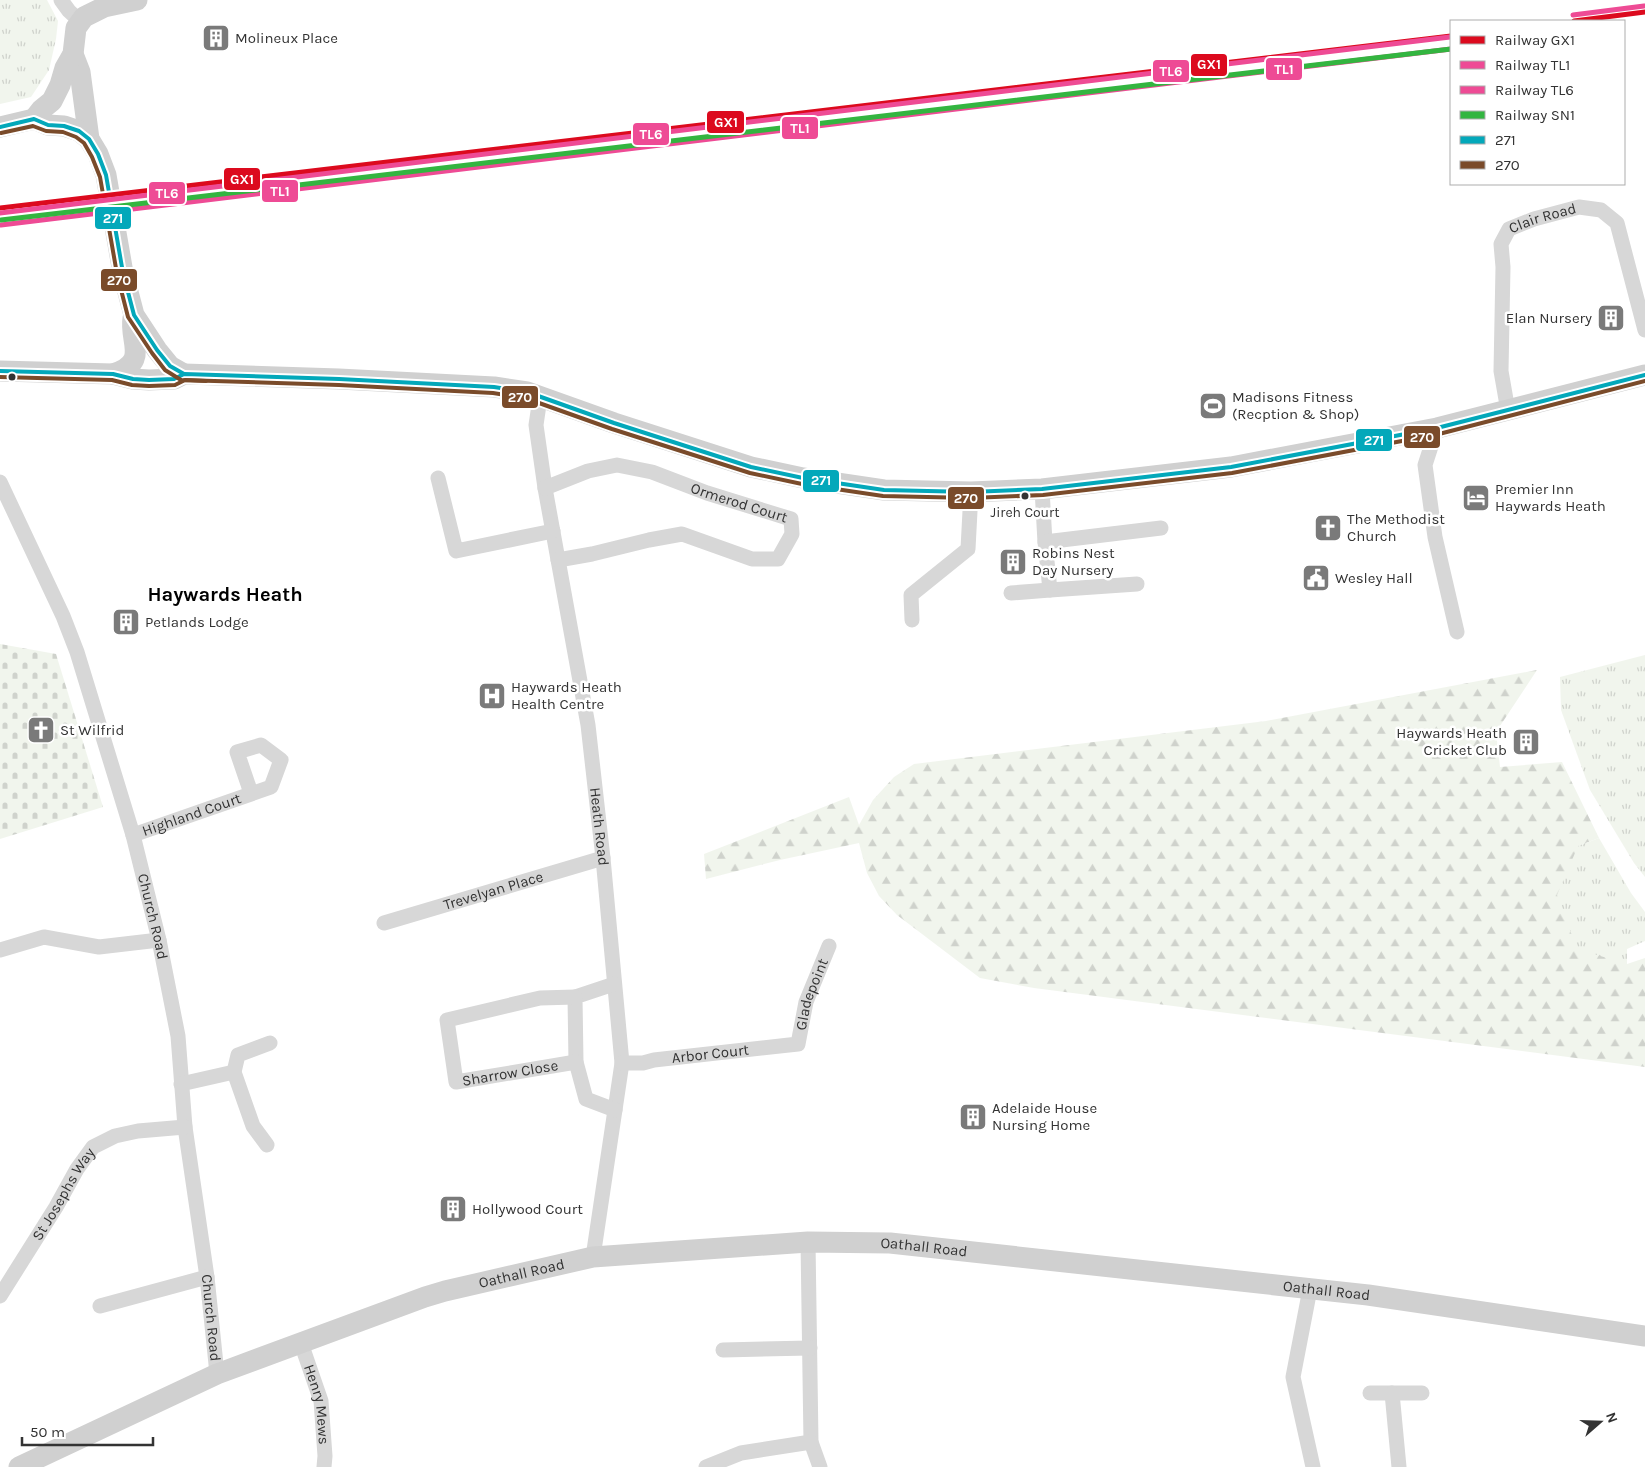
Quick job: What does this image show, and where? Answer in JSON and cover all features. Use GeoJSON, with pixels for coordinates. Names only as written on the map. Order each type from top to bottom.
{"type":"FeatureCollection","features":[{"type":"Feature","properties":{"kind":"main road"},"geometry":{"type":"LineString","coordinates":[[34,119],[40,110],[52,101],[60,86],[65,68],[73,54],[76,28],[84,16],[104,7],[137,0]]}},
{"type":"Feature","properties":{"kind":"main road"},"geometry":{"type":"LineString","coordinates":[[73,54],[80,72],[89,139],[98,154],[106,175],[122,264],[134,315],[170,366],[184,374],[494,387],[527,392],[540,398],[751,467],[803,478],[884,490],[971,492],[1042,489],[1231,467],[1437,428],[1645,375]]}},
{"type":"Feature","properties":{"kind":"main road"},"geometry":{"type":"LineString","coordinates":[[0,126],[34,119],[48,125],[64,126],[79,132],[89,139]]}},
{"type":"Feature","properties":{"kind":"main road"},"geometry":{"type":"LineString","coordinates":[[113,374],[129,366],[134,356],[136,348],[132,324],[134,315]]}},
{"type":"Feature","properties":{"kind":"main road"},"geometry":{"type":"LineString","coordinates":[[0,371],[113,374],[133,379],[159,380],[174,379],[184,374]]}},
{"type":"Feature","properties":{"kind":"main road","name":"Oathall Road"},"geometry":{"type":"LineString","coordinates":[[19,1467],[56,1460],[217,1374],[445,1290],[593,1257],[808,1242],[890,1243],[1368,1295],[1645,1336]]}},
{"type":"Feature","properties":{"kind":"street"},"geometry":{"type":"LineString","coordinates":[[62,0],[69,11],[80,22]]}},
{"type":"Feature","properties":{"kind":"street","name":"Clair Road"},"geometry":{"type":"LineString","coordinates":[[1508,411],[1501,371],[1503,267],[1500,244],[1509,229],[1534,219],[1580,207],[1600,210],[1617,223],[1645,330]]}},
{"type":"Feature","properties":{"kind":"street","name":"Heath Road"},"geometry":{"type":"LineString","coordinates":[[540,398],[536,425],[545,488],[588,725],[603,858],[622,1063],[593,1257]]}},
{"type":"Feature","properties":{"kind":"street"},"geometry":{"type":"LineString","coordinates":[[1437,428],[1425,465],[1435,537],[1457,632]]}},
{"type":"Feature","properties":{"kind":"street","name":"Ormerod Court"},"geometry":{"type":"LineString","coordinates":[[545,488],[588,470],[617,465],[652,472],[791,519],[792,534],[778,559],[752,559],[682,534],[558,560]]}},
{"type":"Feature","properties":{"kind":"street"},"geometry":{"type":"LineString","coordinates":[[438,478],[456,551],[552,531]]}},
{"type":"Feature","properties":{"kind":"street","name":"Church Road"},"geometry":{"type":"LineString","coordinates":[[0,482],[63,616],[77,652],[133,835],[159,940],[178,1036],[185,1127],[207,1277],[217,1374]]}},
{"type":"Feature","properties":{"kind":"street"},"geometry":{"type":"LineString","coordinates":[[1042,489],[1050,590]]}},
{"type":"Feature","properties":{"kind":"street"},"geometry":{"type":"LineString","coordinates":[[912,620],[911,595],[968,549],[971,492]]}},
{"type":"Feature","properties":{"kind":"street"},"geometry":{"type":"LineString","coordinates":[[1045,542],[1161,528]]}},
{"type":"Feature","properties":{"kind":"street"},"geometry":{"type":"LineString","coordinates":[[1011,593],[1137,584]]}},
{"type":"Feature","properties":{"kind":"street","name":"Highland Court"},"geometry":{"type":"LineString","coordinates":[[133,835],[251,793]]}},
{"type":"Feature","properties":{"kind":"street","name":"Trevelyan Place"},"geometry":{"type":"LineString","coordinates":[[384,923],[603,858]]}},
{"type":"Feature","properties":{"kind":"street"},"geometry":{"type":"LineString","coordinates":[[0,950],[44,937],[99,947],[159,940]]}},
{"type":"Feature","properties":{"kind":"street","name":"Gladepoint"},"geometry":{"type":"LineString","coordinates":[[798,1044],[806,1002],[830,946]]}},
{"type":"Feature","properties":{"kind":"street","name":"Sharrow Close"},"geometry":{"type":"LineString","coordinates":[[576,1062],[456,1082],[446,1020],[540,998],[575,997],[614,984]]}},
{"type":"Feature","properties":{"kind":"street","name":"Sharrow Close"},"geometry":{"type":"LineString","coordinates":[[575,997],[576,1062],[586,1099],[614,1110]]}},
{"type":"Feature","properties":{"kind":"street"},"geometry":{"type":"LineString","coordinates":[[267,1144],[253,1126],[234,1072],[238,1056],[270,1043]]}},
{"type":"Feature","properties":{"kind":"street","name":"Arbor Court"},"geometry":{"type":"LineString","coordinates":[[622,1063],[643,1063],[654,1060],[798,1044]]}},
{"type":"Feature","properties":{"kind":"street"},"geometry":{"type":"LineString","coordinates":[[181,1084],[234,1072]]}},
{"type":"Feature","properties":{"kind":"street","name":"St Josephs Way"},"geometry":{"type":"LineString","coordinates":[[0,1296],[77,1169],[94,1147],[115,1136],[138,1131],[185,1127]]}},
{"type":"Feature","properties":{"kind":"street"},"geometry":{"type":"LineString","coordinates":[[808,1242],[810,1442],[820,1467]]}},
{"type":"Feature","properties":{"kind":"street"},"geometry":{"type":"LineString","coordinates":[[100,1306],[207,1277]]}},
{"type":"Feature","properties":{"kind":"street"},"geometry":{"type":"LineString","coordinates":[[1310,1288],[1293,1378],[1313,1467]]}},
{"type":"Feature","properties":{"kind":"street","name":"Henry Mews"},"geometry":{"type":"LineString","coordinates":[[301,1343],[321,1401],[324,1467]]}},
{"type":"Feature","properties":{"kind":"street"},"geometry":{"type":"LineString","coordinates":[[723,1350],[810,1348]]}},
{"type":"Feature","properties":{"kind":"street"},"geometry":{"type":"LineString","coordinates":[[1370,1393],[1422,1393]]}},
{"type":"Feature","properties":{"kind":"street"},"geometry":{"type":"LineString","coordinates":[[1392,1393],[1399,1467]]}},
{"type":"Feature","properties":{"kind":"street"},"geometry":{"type":"LineString","coordinates":[[706,1467],[741,1454],[810,1442]]}},
{"type":"Feature","properties":{"kind":"green space"},"geometry":{"type":"Polygon","coordinates":[[[0,0],[47,0],[58,21],[49,70],[31,97],[0,104],[0,0]]]}},
{"type":"Feature","properties":{"kind":"green space"},"geometry":{"type":"Polygon","coordinates":[[[0,644],[56,654],[103,807],[0,839],[0,644]]]}},
{"type":"Feature","properties":{"kind":"green space"},"geometry":{"type":"Polygon","coordinates":[[[1645,655],[1645,877],[1634,863],[1590,790],[1561,710],[1560,677],[1645,655]]]}},
{"type":"Feature","properties":{"kind":"green space"},"geometry":{"type":"Polygon","coordinates":[[[1537,670],[1496,732],[1500,767],[1562,762],[1599,838],[1578,846],[1627,964],[1645,958],[1645,1067],[1034,988],[980,978],[897,915],[879,896],[867,873],[859,843],[780,860],[706,879],[704,854],[849,797],[859,825],[873,800],[894,777],[914,764],[1266,721],[1537,670]]]}},
{"type":"Feature","properties":{"kind":"green space"},"geometry":{"type":"Polygon","coordinates":[[[1599,838],[1631,893],[1645,912],[1645,941],[1627,949],[1627,964],[1577,949],[1557,895],[1578,846],[1599,838]]]}},
{"type":"Feature","properties":{"kind":"rail line","name":"TL6"},"geometry":{"type":"LineString","coordinates":[[1573,15],[1644,6]]}},
{"type":"Feature","properties":{"kind":"rail line","name":"GX1"},"geometry":{"type":"LineString","coordinates":[[1582,20],[1645,12]]}},
{"type":"Feature","properties":{"kind":"rail line","name":"GX1"},"geometry":{"type":"LineString","coordinates":[[0,208],[1450,36]]}},
{"type":"Feature","properties":{"kind":"rail line","name":"TL6"},"geometry":{"type":"LineString","coordinates":[[0,213],[1450,37]]}},
{"type":"Feature","properties":{"kind":"rail line","name":"TL1"},"geometry":{"type":"LineString","coordinates":[[1,225],[1450,49]]}},
{"type":"Feature","properties":{"kind":"rail line","name":"SN1"},"geometry":{"type":"LineString","coordinates":[[1,220],[1450,49]]}},
{"type":"Feature","properties":{"kind":"transit line","name":"271"},"geometry":{"type":"LineString","coordinates":[[0,127],[34,119],[48,125],[64,126],[79,131],[89,139],[98,154],[106,175],[123,273],[134,315],[170,366],[184,374]]}},
{"type":"Feature","properties":{"kind":"transit line","name":"270"},"geometry":{"type":"LineString","coordinates":[[1,133],[33,126],[46,131],[63,132],[76,137],[84,143],[100,177],[117,274],[128,317],[165,370],[181,380],[339,385],[493,393],[525,398],[612,429],[750,473],[802,484],[883,496],[971,498],[1043,495],[1232,473],[1439,434],[1645,381]]}},
{"type":"Feature","properties":{"kind":"transit line","name":"271"},"geometry":{"type":"LineString","coordinates":[[0,371],[113,374],[133,379],[149,380],[174,379],[184,374],[494,387],[527,392],[614,423],[751,467],[803,478],[884,490],[971,492],[1042,489],[1231,467],[1437,428],[1645,375]]}},
{"type":"Feature","properties":{"kind":"transit line","name":"270"},"geometry":{"type":"LineString","coordinates":[[0,377],[112,380],[132,385],[149,386],[175,385],[185,380],[206,381]]}},
{"type":"Feature","properties":{"kind":"place","name":"Molineux Place"},"geometry":{"type":"Point","coordinates":[216,38]}},
{"type":"Feature","properties":{"kind":"place","name":"Elan Nursery"},"geometry":{"type":"Point","coordinates":[1611,318]}},
{"type":"Feature","properties":{"kind":"place","name":"Madisons Fitness (Recption & Shop)"},"geometry":{"type":"Point","coordinates":[1213,406]}},
{"type":"Feature","properties":{"kind":"place","name":"Jireh Court"},"geometry":{"type":"Point","coordinates":[1025,496]}},
{"type":"Feature","properties":{"kind":"place","name":"Premier Inn Haywards Heath"},"geometry":{"type":"Point","coordinates":[1476,498]}},
{"type":"Feature","properties":{"kind":"place","name":"The Methodist Church"},"geometry":{"type":"Point","coordinates":[1328,528]}},
{"type":"Feature","properties":{"kind":"place","name":"Robins Nest Day Nursery"},"geometry":{"type":"Point","coordinates":[1013,562]}},
{"type":"Feature","properties":{"kind":"place","name":"Wesley Hall"},"geometry":{"type":"Point","coordinates":[1316,578]}},
{"type":"Feature","properties":{"kind":"place","name":"Petlands Lodge"},"geometry":{"type":"Point","coordinates":[126,622]}},
{"type":"Feature","properties":{"kind":"place","name":"Haywards Heath Health Centre"},"geometry":{"type":"Point","coordinates":[492,696]}},
{"type":"Feature","properties":{"kind":"place","name":"St Wilfrid"},"geometry":{"type":"Point","coordinates":[41,730]}},
{"type":"Feature","properties":{"kind":"place","name":"Haywards Heath Cricket Club"},"geometry":{"type":"Point","coordinates":[1526,742]}},
{"type":"Feature","properties":{"kind":"place","name":"Adelaide House Nursing Home"},"geometry":{"type":"Point","coordinates":[973,1117]}},
{"type":"Feature","properties":{"kind":"place","name":"Hollywood Court"},"geometry":{"type":"Point","coordinates":[453,1209]}},
{"type":"Feature","properties":{"kind":"district","name":"Haywards Heath"},"geometry":{"type":"Point","coordinates":[225,594]}}]}
